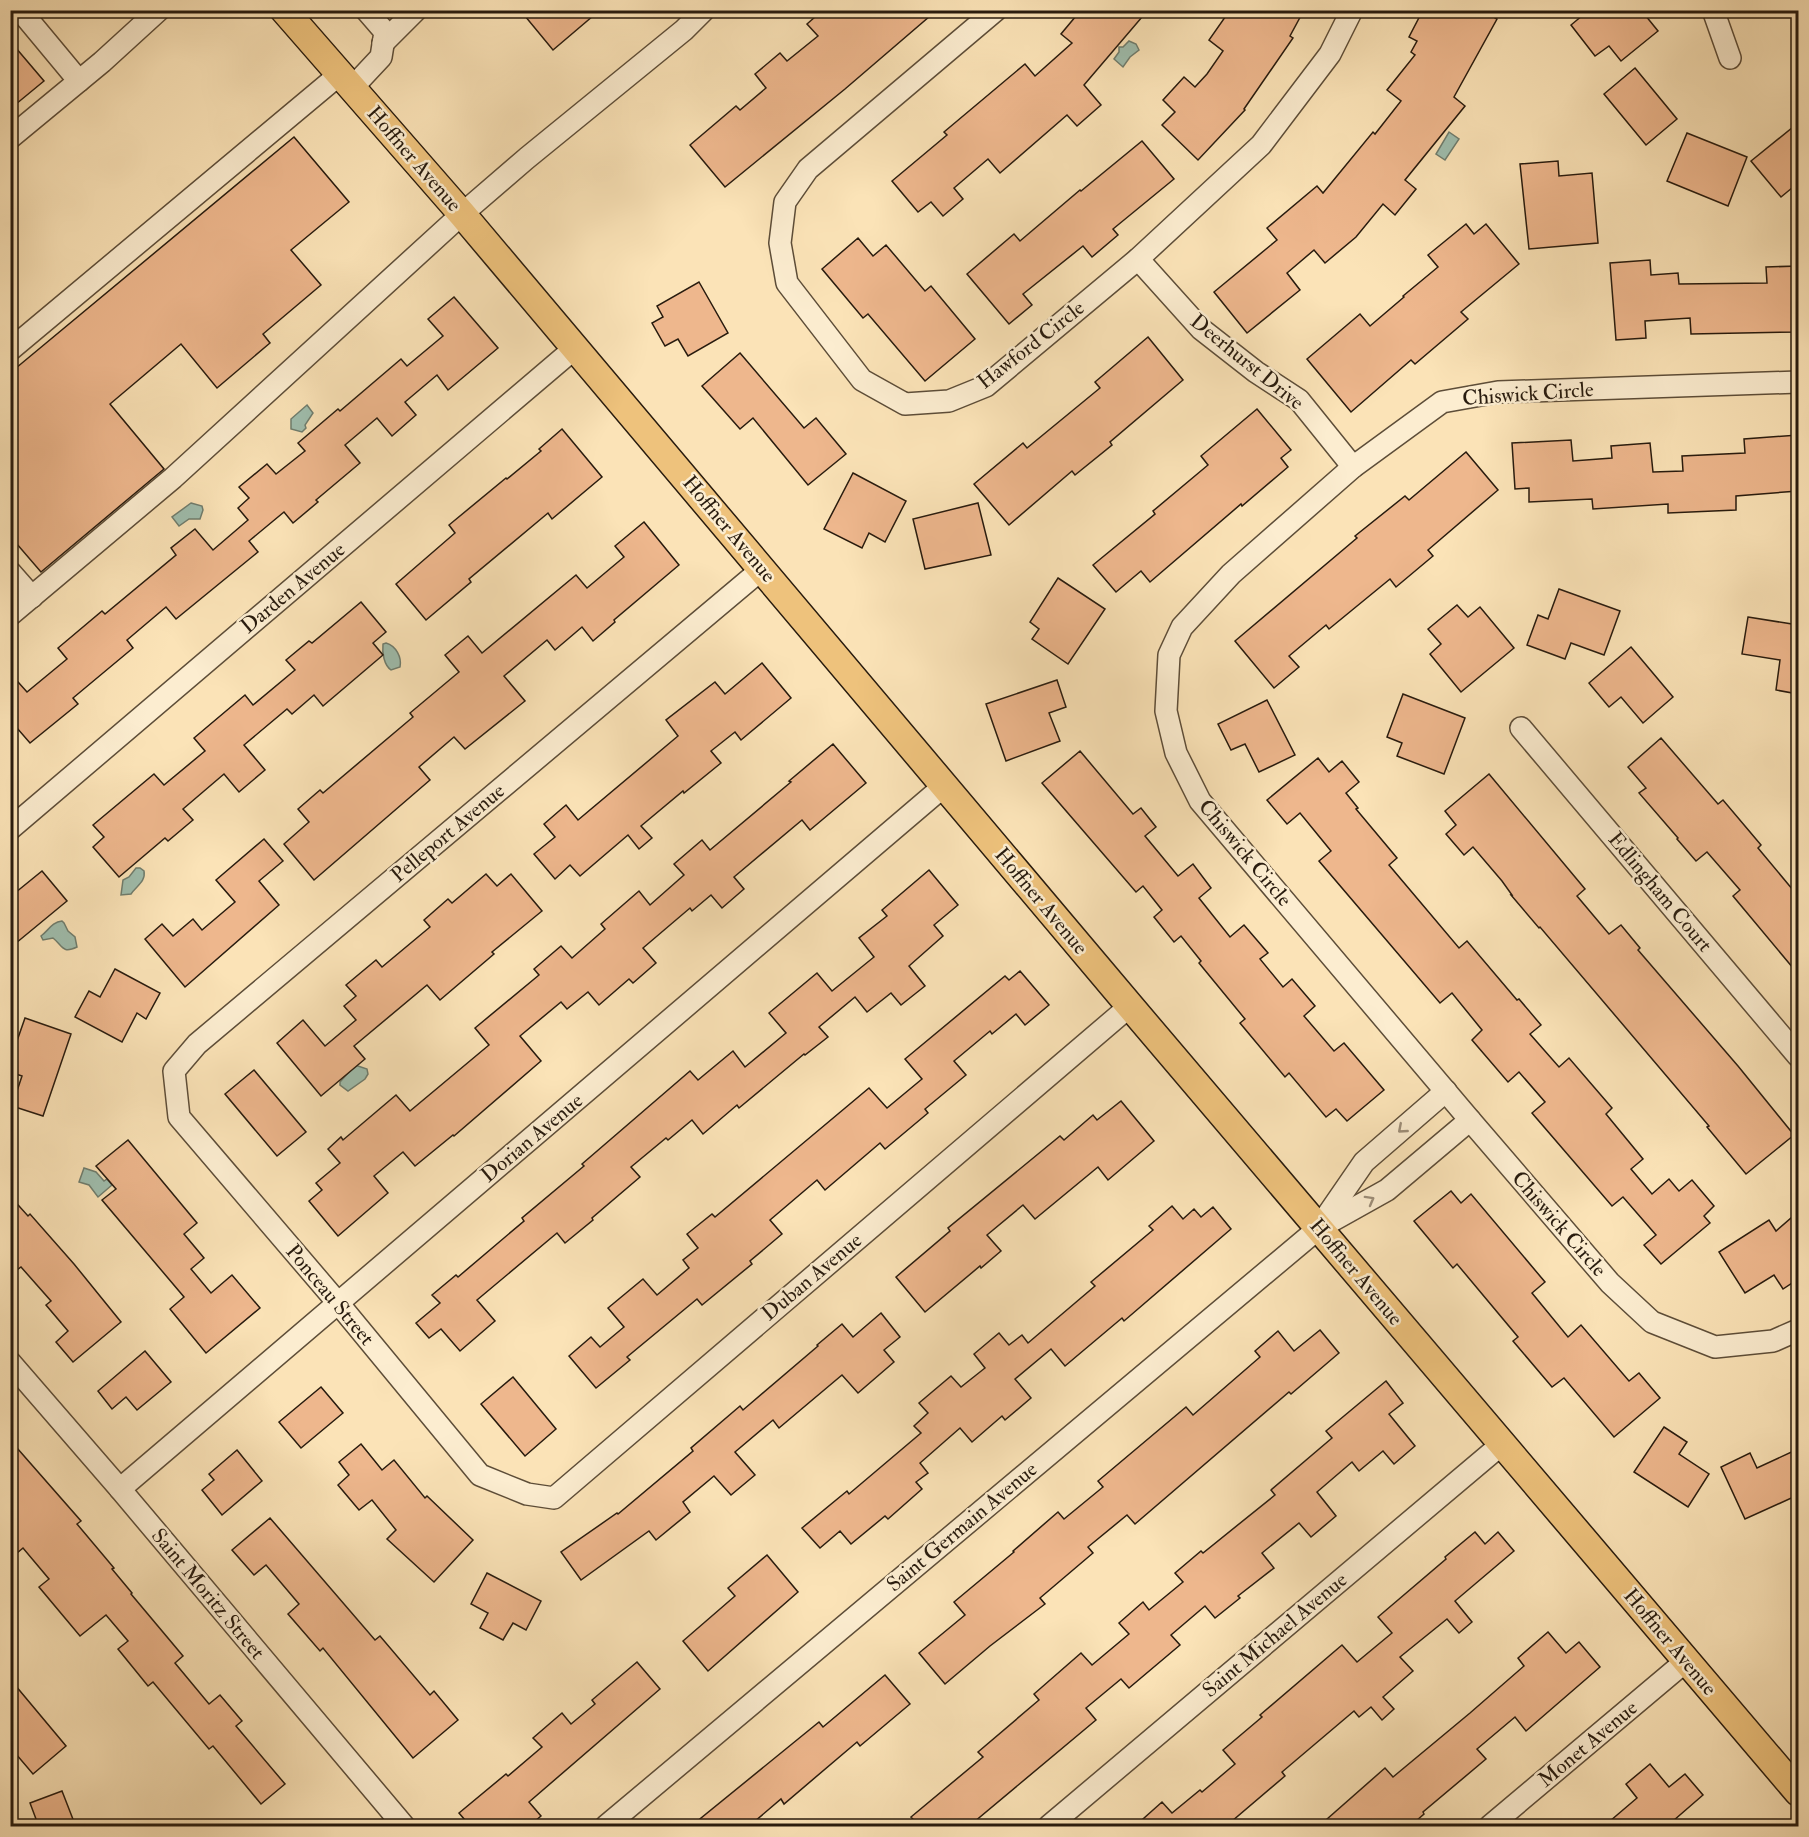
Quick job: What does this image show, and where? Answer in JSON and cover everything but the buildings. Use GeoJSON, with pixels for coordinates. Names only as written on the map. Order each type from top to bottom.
{"type":"FeatureCollection","features":[{"type":"Feature","properties":{"kind":"main road","name":"Hoffner Avenue"},"geometry":{"type":"LineString","coordinates":[[284,10],[462,214],[1130,1006],[1798,1792]]}},
{"type":"Feature","properties":{"kind":"street"},"geometry":{"type":"LineString","coordinates":[[20,10],[79,81]]}},
{"type":"Feature","properties":{"kind":"street"},"geometry":{"type":"LineString","coordinates":[[10,138],[159,10]]}},
{"type":"Feature","properties":{"kind":"street"},"geometry":{"type":"LineString","coordinates":[[10,350],[346,81],[381,57],[385,32],[366,10]]}},
{"type":"Feature","properties":{"kind":"street"},"geometry":{"type":"LineString","coordinates":[[383,43],[416,10]]}},
{"type":"Feature","properties":{"kind":"street"},"geometry":{"type":"LineString","coordinates":[[10,615],[173,478],[462,214],[684,30],[704,10]]}},
{"type":"Feature","properties":{"kind":"street","name":"Hawford Circle"},"geometry":{"type":"LineString","coordinates":[[996,10],[808,169],[785,202],[780,243],[788,283],[862,380],[905,404],[949,401],[986,386],[1138,259],[1261,145],[1330,54],[1352,10]]}},
{"type":"Feature","properties":{"kind":"street"},"geometry":{"type":"LineString","coordinates":[[1713,10],[1730,58]]}},
{"type":"Feature","properties":{"kind":"street","name":"Deerhurst Drive"},"geometry":{"type":"LineString","coordinates":[[1138,259],[1200,329],[1256,372],[1299,400],[1353,467]]}},
{"type":"Feature","properties":{"kind":"street","name":"Darden Avenue"},"geometry":{"type":"LineString","coordinates":[[10,829],[575,348]]}},
{"type":"Feature","properties":{"kind":"street","name":"Chiswick Circle"},"geometry":{"type":"LineString","coordinates":[[1798,382],[1498,392],[1442,402],[1353,467],[1231,574],[1182,627],[1169,655],[1166,711],[1176,753],[1200,801],[1610,1283],[1652,1322],[1715,1347],[1773,1341],[1798,1330]]}},
{"type":"Feature","properties":{"kind":"street","name":"Pelleport Avenue"},"geometry":{"type":"LineString","coordinates":[[179,1117],[174,1071],[197,1044],[762,569]]}},
{"type":"Feature","properties":{"kind":"street"},"geometry":{"type":"LineString","coordinates":[[10,572],[32,597]]}},
{"type":"Feature","properties":{"kind":"street","name":"Edlingham Court"},"geometry":{"type":"LineString","coordinates":[[1521,728],[1798,1056]]}},
{"type":"Feature","properties":{"kind":"street","name":"Dorian Avenue"},"geometry":{"type":"LineString","coordinates":[[120,1489],[944,786]]}},
{"type":"Feature","properties":{"kind":"street","name":"Duban Avenue"},"geometry":{"type":"LineString","coordinates":[[480,1475],[527,1494],[554,1498],[1130,1006]]}},
{"type":"Feature","properties":{"kind":"street"},"geometry":{"type":"LineString","coordinates":[[1319,1228],[1364,1162],[1446,1091]]}},
{"type":"Feature","properties":{"kind":"street","name":"Ponceau Street"},"geometry":{"type":"LineString","coordinates":[[179,1117],[480,1475]]}},
{"type":"Feature","properties":{"kind":"street"},"geometry":{"type":"LineString","coordinates":[[1319,1228],[1387,1190],[1470,1120]]}},
{"type":"Feature","properties":{"kind":"street","name":"Saint Germain Avenue"},"geometry":{"type":"LineString","coordinates":[[606,1827],[1319,1228]]}},
{"type":"Feature","properties":{"kind":"street","name":"Saint Moritz Street"},"geometry":{"type":"LineString","coordinates":[[10,1362],[120,1489],[404,1827]]}},
{"type":"Feature","properties":{"kind":"street","name":"Saint Michael Avenue"},"geometry":{"type":"LineString","coordinates":[[1049,1827],[1502,1444]]}},
{"type":"Feature","properties":{"kind":"street","name":"Monet Avenue"},"geometry":{"type":"LineString","coordinates":[[1490,1827],[1686,1661]]}},
{"type":"Feature","properties":{"kind":"shaded area"},"geometry":{"type":"Polygon","coordinates":[[[1129,41],[1136,44],[1139,50],[1123,67],[1114,59],[1119,52],[1119,47],[1123,47],[1129,41]]]}},
{"type":"Feature","properties":{"kind":"shaded area"},"geometry":{"type":"Polygon","coordinates":[[[1449,132],[1459,139],[1445,160],[1436,154],[1449,132]]]}},
{"type":"Feature","properties":{"kind":"shaded area"},"geometry":{"type":"Polygon","coordinates":[[[307,405],[313,413],[305,425],[306,428],[302,432],[291,429],[291,419],[307,405]]]}},
{"type":"Feature","properties":{"kind":"shaded area"},"geometry":{"type":"Polygon","coordinates":[[[191,503],[202,506],[200,519],[189,519],[179,526],[172,517],[191,503]]]}},
{"type":"Feature","properties":{"kind":"shaded area"},"geometry":{"type":"Polygon","coordinates":[[[386,643],[398,652],[400,667],[391,670],[387,665],[383,651],[383,644],[386,643]]]}},
{"type":"Feature","properties":{"kind":"shaded area"},"geometry":{"type":"Polygon","coordinates":[[[136,868],[144,871],[142,881],[131,894],[121,895],[123,880],[129,877],[136,868]]]}},
{"type":"Feature","properties":{"kind":"shaded area"},"geometry":{"type":"Polygon","coordinates":[[[62,921],[75,937],[77,947],[68,950],[53,938],[43,940],[41,936],[53,925],[62,921]]]}},
{"type":"Feature","properties":{"kind":"shaded area"},"geometry":{"type":"Polygon","coordinates":[[[355,1065],[367,1069],[368,1074],[365,1079],[348,1091],[340,1085],[340,1082],[355,1065]]]}},
{"type":"Feature","properties":{"kind":"shaded area"},"geometry":{"type":"Polygon","coordinates":[[[84,1168],[96,1172],[104,1181],[107,1179],[112,1185],[98,1197],[89,1185],[79,1182],[84,1168]]]}}]}
